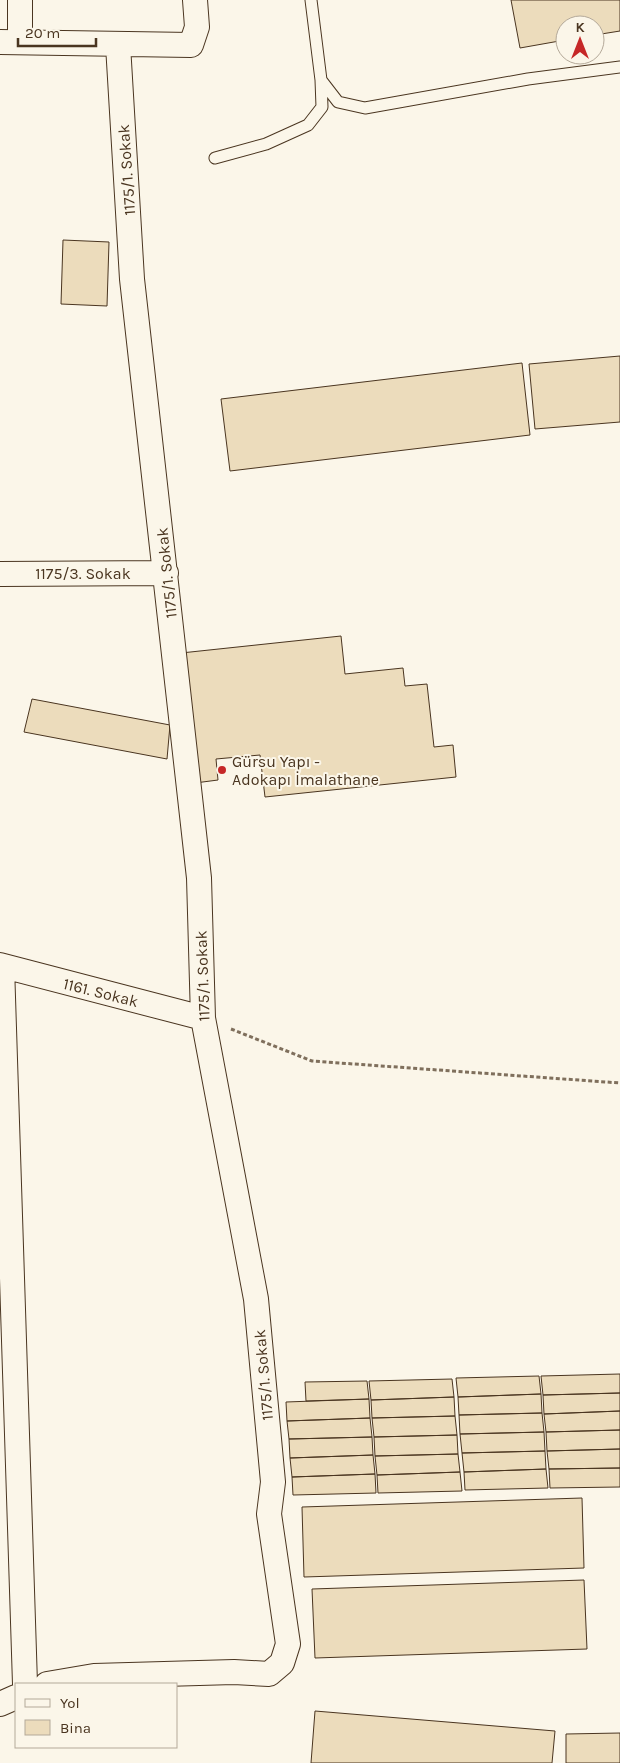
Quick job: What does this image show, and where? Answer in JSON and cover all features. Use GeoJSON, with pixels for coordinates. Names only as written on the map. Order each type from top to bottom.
{"type":"FeatureCollection","features":[{"type":"Feature","properties":{"kind":"street"},"geometry":{"type":"LineString","coordinates":[[20,0],[10,42],[118,45],[192,45],[197,27],[196,0]]}},
{"type":"Feature","properties":{"kind":"street","name":"1175/1. Sokak"},"geometry":{"type":"LineString","coordinates":[[53,1683],[94,1676],[234,1672],[269,1674],[282,1663],[288,1644],[269,1514],[273,1482],[256,1298],[202,1018],[199,878],[132,279],[118,45]]}},
{"type":"Feature","properties":{"kind":"street","name":"1175/3. Sokak"},"geometry":{"type":"LineString","coordinates":[[0,574],[166,573]]}},
{"type":"Feature","properties":{"kind":"street"},"geometry":{"type":"LineString","coordinates":[[1,966],[8,1395],[25,1683]]}},
{"type":"Feature","properties":{"kind":"street","name":"1161. Sokak"},"geometry":{"type":"LineString","coordinates":[[1,966],[202,1018]]}},
{"type":"Feature","properties":{"kind":"street"},"geometry":{"type":"LineString","coordinates":[[0,1704],[15,1697]]}},
{"type":"Feature","properties":{"kind":"lane"},"geometry":{"type":"LineString","coordinates":[[215,158],[266,144],[308,125],[322,107],[321,80],[310,0]]}},
{"type":"Feature","properties":{"kind":"lane"},"geometry":{"type":"LineString","coordinates":[[321,80],[338,102],[365,108],[528,79],[620,67]]}},
{"type":"Feature","properties":{"kind":"path"},"geometry":{"type":"LineString","coordinates":[[202,1018],[312,1061],[620,1083]]}},
{"type":"Feature","properties":{"kind":"building"},"geometry":{"type":"Polygon","coordinates":[[[511,0],[620,0],[620,31],[605,33],[605,15],[555,15],[555,42],[520,48],[511,0]]]}},
{"type":"Feature","properties":{"kind":"building"},"geometry":{"type":"Polygon","coordinates":[[[63,240],[109,242],[107,306],[61,304],[63,240]]]}},
{"type":"Feature","properties":{"kind":"building"},"geometry":{"type":"Polygon","coordinates":[[[620,356],[620,422],[535,429],[529,364],[620,356]]]}},
{"type":"Feature","properties":{"kind":"building"},"geometry":{"type":"Polygon","coordinates":[[[522,363],[530,435],[230,471],[221,399],[522,363]]]}},
{"type":"Feature","properties":{"kind":"building"},"geometry":{"type":"Polygon","coordinates":[[[341,636],[345,674],[403,668],[405,686],[427,684],[434,747],[453,745],[456,777],[265,797],[260,755],[216,759],[218,780],[195,783],[181,653],[341,636]]]}},
{"type":"Feature","properties":{"kind":"building"},"geometry":{"type":"Polygon","coordinates":[[[32,699],[170,725],[167,759],[24,732],[32,699]]]}},
{"type":"Feature","properties":{"kind":"building"},"geometry":{"type":"Polygon","coordinates":[[[620,1374],[620,1393],[543,1395],[541,1376],[620,1374]]]}},
{"type":"Feature","properties":{"kind":"building"},"geometry":{"type":"Polygon","coordinates":[[[539,1376],[541,1394],[458,1397],[456,1378],[539,1376]]]}},
{"type":"Feature","properties":{"kind":"building"},"geometry":{"type":"Polygon","coordinates":[[[452,1379],[454,1397],[371,1400],[369,1381],[452,1379]]]}},
{"type":"Feature","properties":{"kind":"building"},"geometry":{"type":"Polygon","coordinates":[[[367,1381],[369,1399],[306,1401],[305,1382],[367,1381]]]}},
{"type":"Feature","properties":{"kind":"building"},"geometry":{"type":"Polygon","coordinates":[[[620,1393],[620,1411],[544,1414],[543,1395],[620,1393]]]}},
{"type":"Feature","properties":{"kind":"building"},"geometry":{"type":"Polygon","coordinates":[[[541,1394],[542,1413],[459,1415],[458,1397],[541,1394]]]}},
{"type":"Feature","properties":{"kind":"building"},"geometry":{"type":"Polygon","coordinates":[[[454,1397],[455,1416],[372,1418],[371,1400],[454,1397]]]}},
{"type":"Feature","properties":{"kind":"building"},"geometry":{"type":"Polygon","coordinates":[[[369,1399],[370,1418],[287,1421],[286,1402],[369,1399]]]}},
{"type":"Feature","properties":{"kind":"building"},"geometry":{"type":"Polygon","coordinates":[[[620,1411],[620,1430],[546,1432],[544,1414],[620,1411]]]}},
{"type":"Feature","properties":{"kind":"building"},"geometry":{"type":"Polygon","coordinates":[[[542,1413],[544,1432],[460,1434],[459,1415],[542,1413]]]}},
{"type":"Feature","properties":{"kind":"building"},"geometry":{"type":"Polygon","coordinates":[[[455,1416],[457,1435],[374,1437],[372,1418],[455,1416]]]}},
{"type":"Feature","properties":{"kind":"building"},"geometry":{"type":"Polygon","coordinates":[[[370,1418],[372,1437],[289,1439],[287,1421],[370,1418]]]}},
{"type":"Feature","properties":{"kind":"building"},"geometry":{"type":"Polygon","coordinates":[[[620,1430],[620,1449],[547,1451],[546,1432],[620,1430]]]}},
{"type":"Feature","properties":{"kind":"building"},"geometry":{"type":"Polygon","coordinates":[[[544,1432],[545,1451],[462,1453],[460,1434],[544,1432]]]}},
{"type":"Feature","properties":{"kind":"building"},"geometry":{"type":"Polygon","coordinates":[[[457,1435],[458,1454],[375,1456],[374,1437],[457,1435]]]}},
{"type":"Feature","properties":{"kind":"building"},"geometry":{"type":"Polygon","coordinates":[[[372,1437],[373,1455],[290,1458],[289,1439],[372,1437]]]}},
{"type":"Feature","properties":{"kind":"building"},"geometry":{"type":"Polygon","coordinates":[[[620,1449],[620,1468],[549,1469],[547,1451],[620,1449]]]}},
{"type":"Feature","properties":{"kind":"building"},"geometry":{"type":"Polygon","coordinates":[[[545,1451],[546,1469],[464,1472],[462,1453],[545,1451]]]}},
{"type":"Feature","properties":{"kind":"building"},"geometry":{"type":"Polygon","coordinates":[[[458,1454],[460,1472],[377,1475],[375,1456],[458,1454]]]}},
{"type":"Feature","properties":{"kind":"building"},"geometry":{"type":"Polygon","coordinates":[[[373,1455],[375,1474],[292,1477],[290,1458],[373,1455]]]}},
{"type":"Feature","properties":{"kind":"building"},"geometry":{"type":"Polygon","coordinates":[[[620,1468],[620,1487],[550,1488],[549,1469],[620,1468]]]}},
{"type":"Feature","properties":{"kind":"building"},"geometry":{"type":"Polygon","coordinates":[[[546,1469],[548,1488],[465,1490],[464,1472],[546,1469]]]}},
{"type":"Feature","properties":{"kind":"building"},"geometry":{"type":"Polygon","coordinates":[[[460,1472],[462,1491],[378,1493],[377,1475],[460,1472]]]}},
{"type":"Feature","properties":{"kind":"building"},"geometry":{"type":"Polygon","coordinates":[[[375,1474],[376,1493],[293,1495],[292,1477],[375,1474]]]}},
{"type":"Feature","properties":{"kind":"building"},"geometry":{"type":"Polygon","coordinates":[[[582,1498],[584,1568],[304,1577],[302,1507],[582,1498]]]}},
{"type":"Feature","properties":{"kind":"building"},"geometry":{"type":"Polygon","coordinates":[[[584,1580],[587,1649],[315,1658],[312,1589],[584,1580]]]}},
{"type":"Feature","properties":{"kind":"building"},"geometry":{"type":"Polygon","coordinates":[[[315,1711],[555,1731],[552,1763],[311,1763],[315,1711]]]}},
{"type":"Feature","properties":{"kind":"building"},"geometry":{"type":"Polygon","coordinates":[[[620,1733],[620,1763],[566,1763],[566,1734],[620,1733]]]}},
{"type":"Feature","properties":{"kind":"place","name":"Gürsu Yapı - Adokapı İmalathane"},"geometry":{"type":"Point","coordinates":[222,770]}}]}
